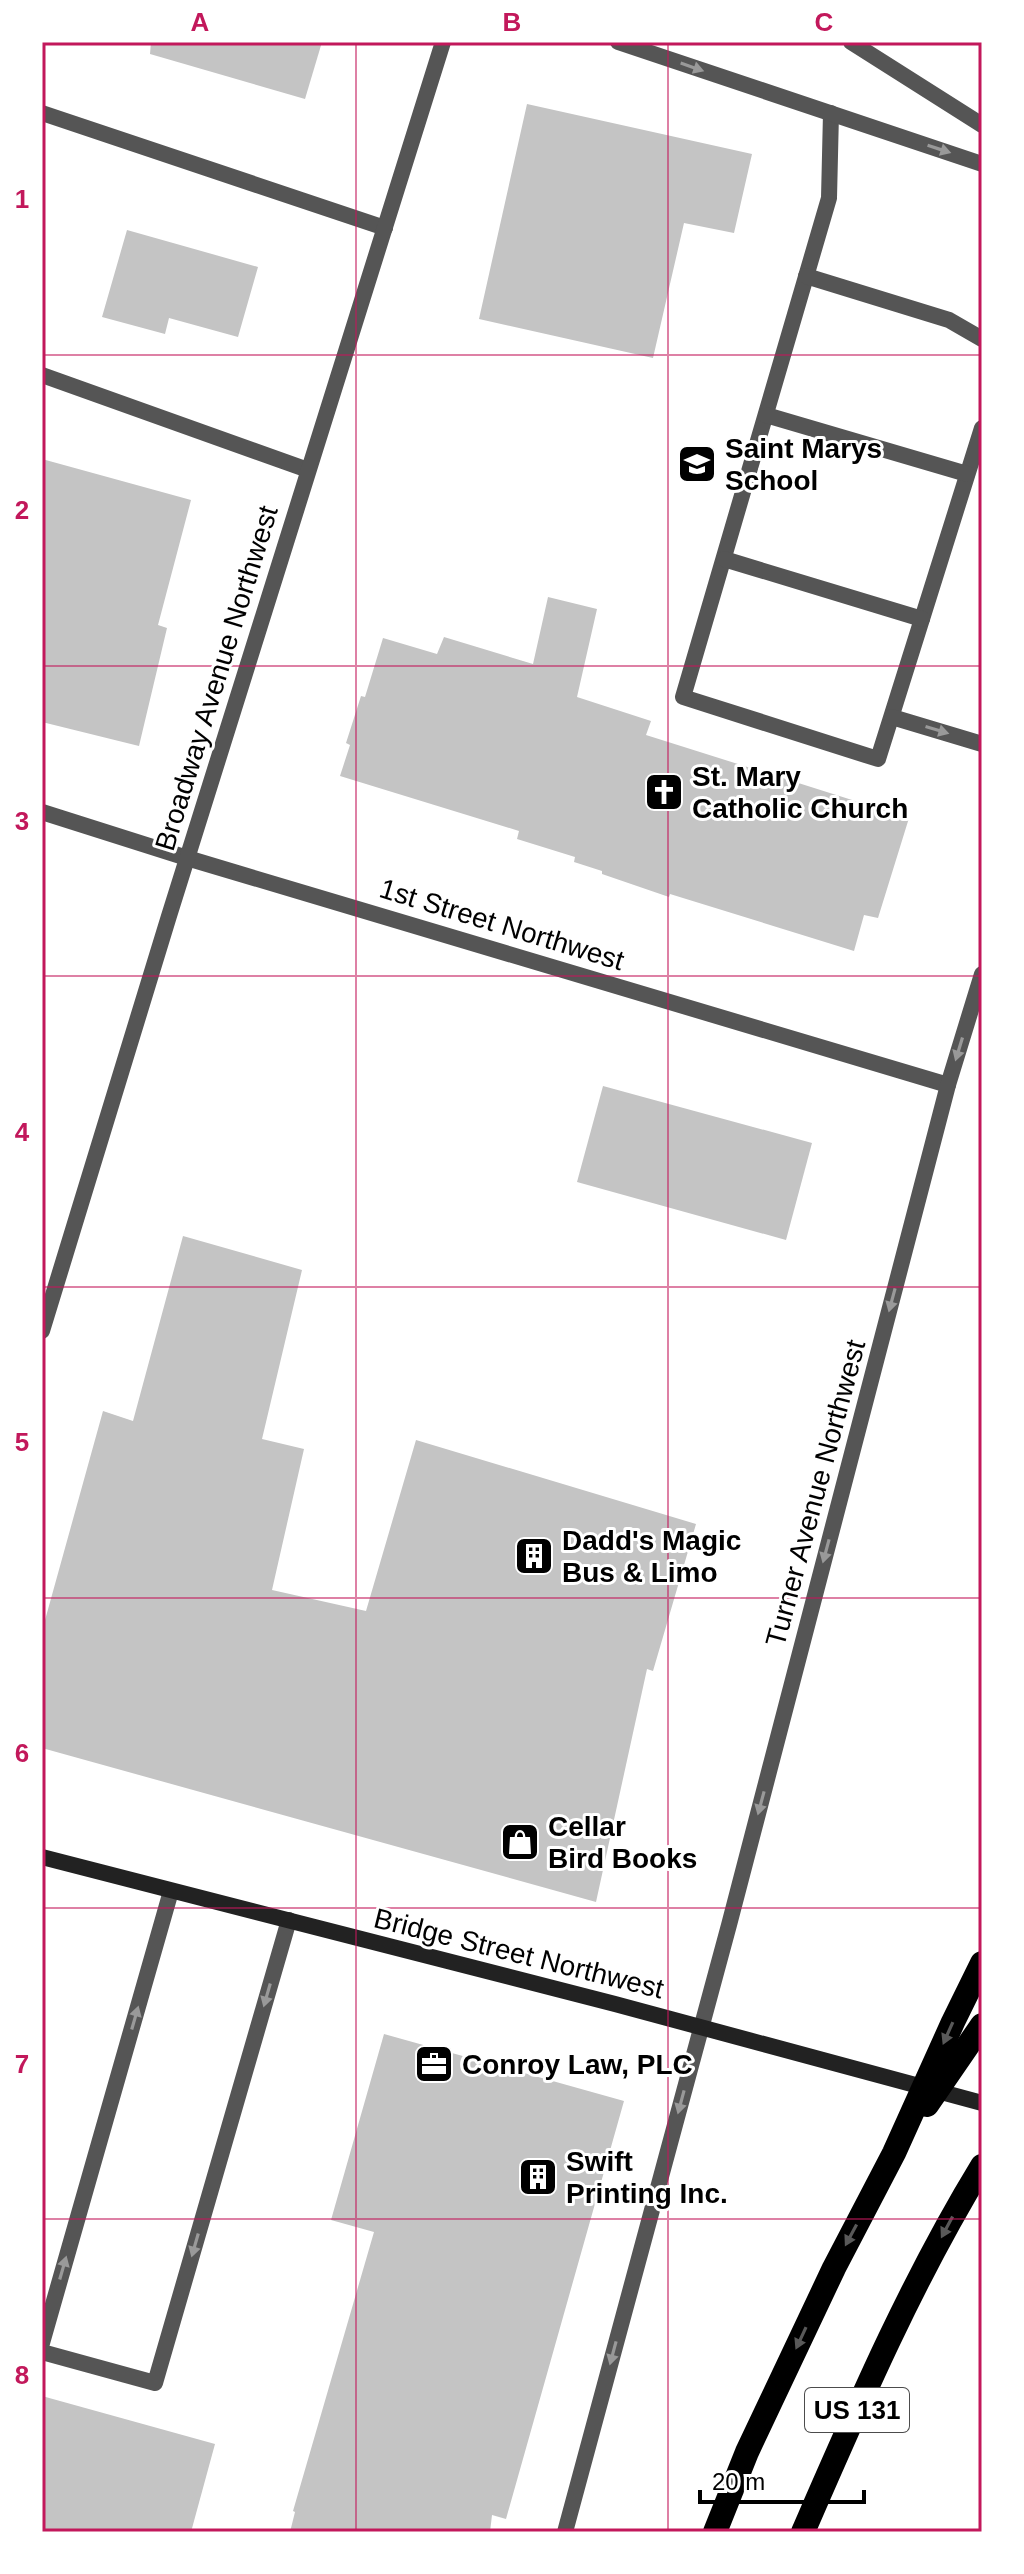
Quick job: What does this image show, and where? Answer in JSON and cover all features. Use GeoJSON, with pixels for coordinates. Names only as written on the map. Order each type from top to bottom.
{"type":"FeatureCollection","features":[{"type":"Feature","properties":{"kind":"highway"},"geometry":{"type":"LineString","coordinates":[[715,2532],[747,2452],[834,2268],[894,2153],[982,1963]]}},
{"type":"Feature","properties":{"kind":"highway"},"geometry":{"type":"LineString","coordinates":[[894,2153],[982,2025]]}},
{"type":"Feature","properties":{"kind":"highway","name":"US 131"},"geometry":{"type":"LineString","coordinates":[[803,2532],[914,2289],[982,2166]]}},
{"type":"Feature","properties":{"kind":"main road","name":"Bridge Street Northwest"},"geometry":{"type":"LineString","coordinates":[[42,1857],[982,2103]]}},
{"type":"Feature","properties":{"kind":"street","name":"Broadway Avenue Northwest"},"geometry":{"type":"LineString","coordinates":[[42,1331],[443,42]]}},
{"type":"Feature","properties":{"kind":"street"},"geometry":{"type":"LineString","coordinates":[[618,42],[982,164]]}},
{"type":"Feature","properties":{"kind":"street"},"geometry":{"type":"LineString","coordinates":[[851,42],[982,125]]}},
{"type":"Feature","properties":{"kind":"street"},"geometry":{"type":"LineString","coordinates":[[42,113],[385,228]]}},
{"type":"Feature","properties":{"kind":"street"},"geometry":{"type":"LineString","coordinates":[[831,113],[829,198],[683,697],[878,759],[982,428]]}},
{"type":"Feature","properties":{"kind":"street"},"geometry":{"type":"LineString","coordinates":[[806,276],[949,320],[982,339]]}},
{"type":"Feature","properties":{"kind":"street"},"geometry":{"type":"LineString","coordinates":[[42,375],[308,470]]}},
{"type":"Feature","properties":{"kind":"street"},"geometry":{"type":"LineString","coordinates":[[766,415],[967,474]]}},
{"type":"Feature","properties":{"kind":"street"},"geometry":{"type":"LineString","coordinates":[[724,559],[922,619]]}},
{"type":"Feature","properties":{"kind":"street"},"geometry":{"type":"LineString","coordinates":[[892,717],[982,744]]}},
{"type":"Feature","properties":{"kind":"street","name":"1st Street Northwest"},"geometry":{"type":"LineString","coordinates":[[42,812],[948,1085]]}},
{"type":"Feature","properties":{"kind":"street","name":"Turner Avenue Northwest"},"geometry":{"type":"LineString","coordinates":[[565,2532],[948,1085],[982,974]]}},
{"type":"Feature","properties":{"kind":"street"},"geometry":{"type":"LineString","coordinates":[[42,2343],[171,1891]]}},
{"type":"Feature","properties":{"kind":"street"},"geometry":{"type":"LineString","coordinates":[[42,2352],[155,2383],[289,1920]]}},
{"type":"Feature","properties":{"kind":"building"},"geometry":{"type":"Polygon","coordinates":[[[151,42],[322,42],[305,99],[150,54],[151,42]]]}},
{"type":"Feature","properties":{"kind":"building"},"geometry":{"type":"Polygon","coordinates":[[[527,104],[752,154],[734,233],[684,223],[653,358],[479,319],[527,104]]]}},
{"type":"Feature","properties":{"kind":"building"},"geometry":{"type":"Polygon","coordinates":[[[127,230],[258,267],[238,337],[169,318],[165,334],[102,317],[127,230]]]}},
{"type":"Feature","properties":{"kind":"building"},"geometry":{"type":"Polygon","coordinates":[[[42,459],[191,500],[158,625],[167,628],[139,746],[42,722],[42,459]]]}},
{"type":"Feature","properties":{"kind":"building","name":"St. Mary Catholic Church"},"geometry":{"type":"Polygon","coordinates":[[[548,597],[597,609],[577,697],[651,721],[646,735],[909,818],[878,918],[864,915],[854,951],[670,894],[669,897],[602,874],[602,871],[574,862],[575,857],[517,839],[519,831],[340,776],[350,745],[346,743],[361,696],[365,697],[383,638],[437,654],[444,637],[533,664],[548,597]]]}},
{"type":"Feature","properties":{"kind":"building"},"geometry":{"type":"Polygon","coordinates":[[[603,1086],[812,1143],[786,1240],[577,1182],[603,1086]]]}},
{"type":"Feature","properties":{"kind":"building"},"geometry":{"type":"Polygon","coordinates":[[[183,1236],[302,1270],[262,1439],[304,1449],[272,1590],[366,1611],[416,1440],[696,1524],[653,1671],[647,1669],[596,1902],[42,1748],[42,1631],[103,1411],[133,1421],[183,1236]]]}},
{"type":"Feature","properties":{"kind":"building"},"geometry":{"type":"Polygon","coordinates":[[[384,2034],[624,2101],[506,2519],[492,2515],[490,2532],[290,2532],[293,2511],[374,2232],[331,2220],[384,2034]]]}},
{"type":"Feature","properties":{"kind":"building"},"geometry":{"type":"Polygon","coordinates":[[[42,2396],[215,2444],[191,2532],[42,2532],[42,2396]]]}},
{"type":"Feature","properties":{"kind":"place","name":"Saint Marys School"},"geometry":{"type":"Point","coordinates":[697,464]}},
{"type":"Feature","properties":{"kind":"place","name":"St. Mary Catholic Church"},"geometry":{"type":"Point","coordinates":[664,792]}},
{"type":"Feature","properties":{"kind":"place","name":"Dadd's Magic Bus & Limo"},"geometry":{"type":"Point","coordinates":[534,1556]}},
{"type":"Feature","properties":{"kind":"place","name":"Cellar Bird Books"},"geometry":{"type":"Point","coordinates":[520,1842]}},
{"type":"Feature","properties":{"kind":"place","name":"Conroy Law, PLC"},"geometry":{"type":"Point","coordinates":[434,2064]}},
{"type":"Feature","properties":{"kind":"place","name":"Swift Printing Inc."},"geometry":{"type":"Point","coordinates":[538,2177]}}]}
